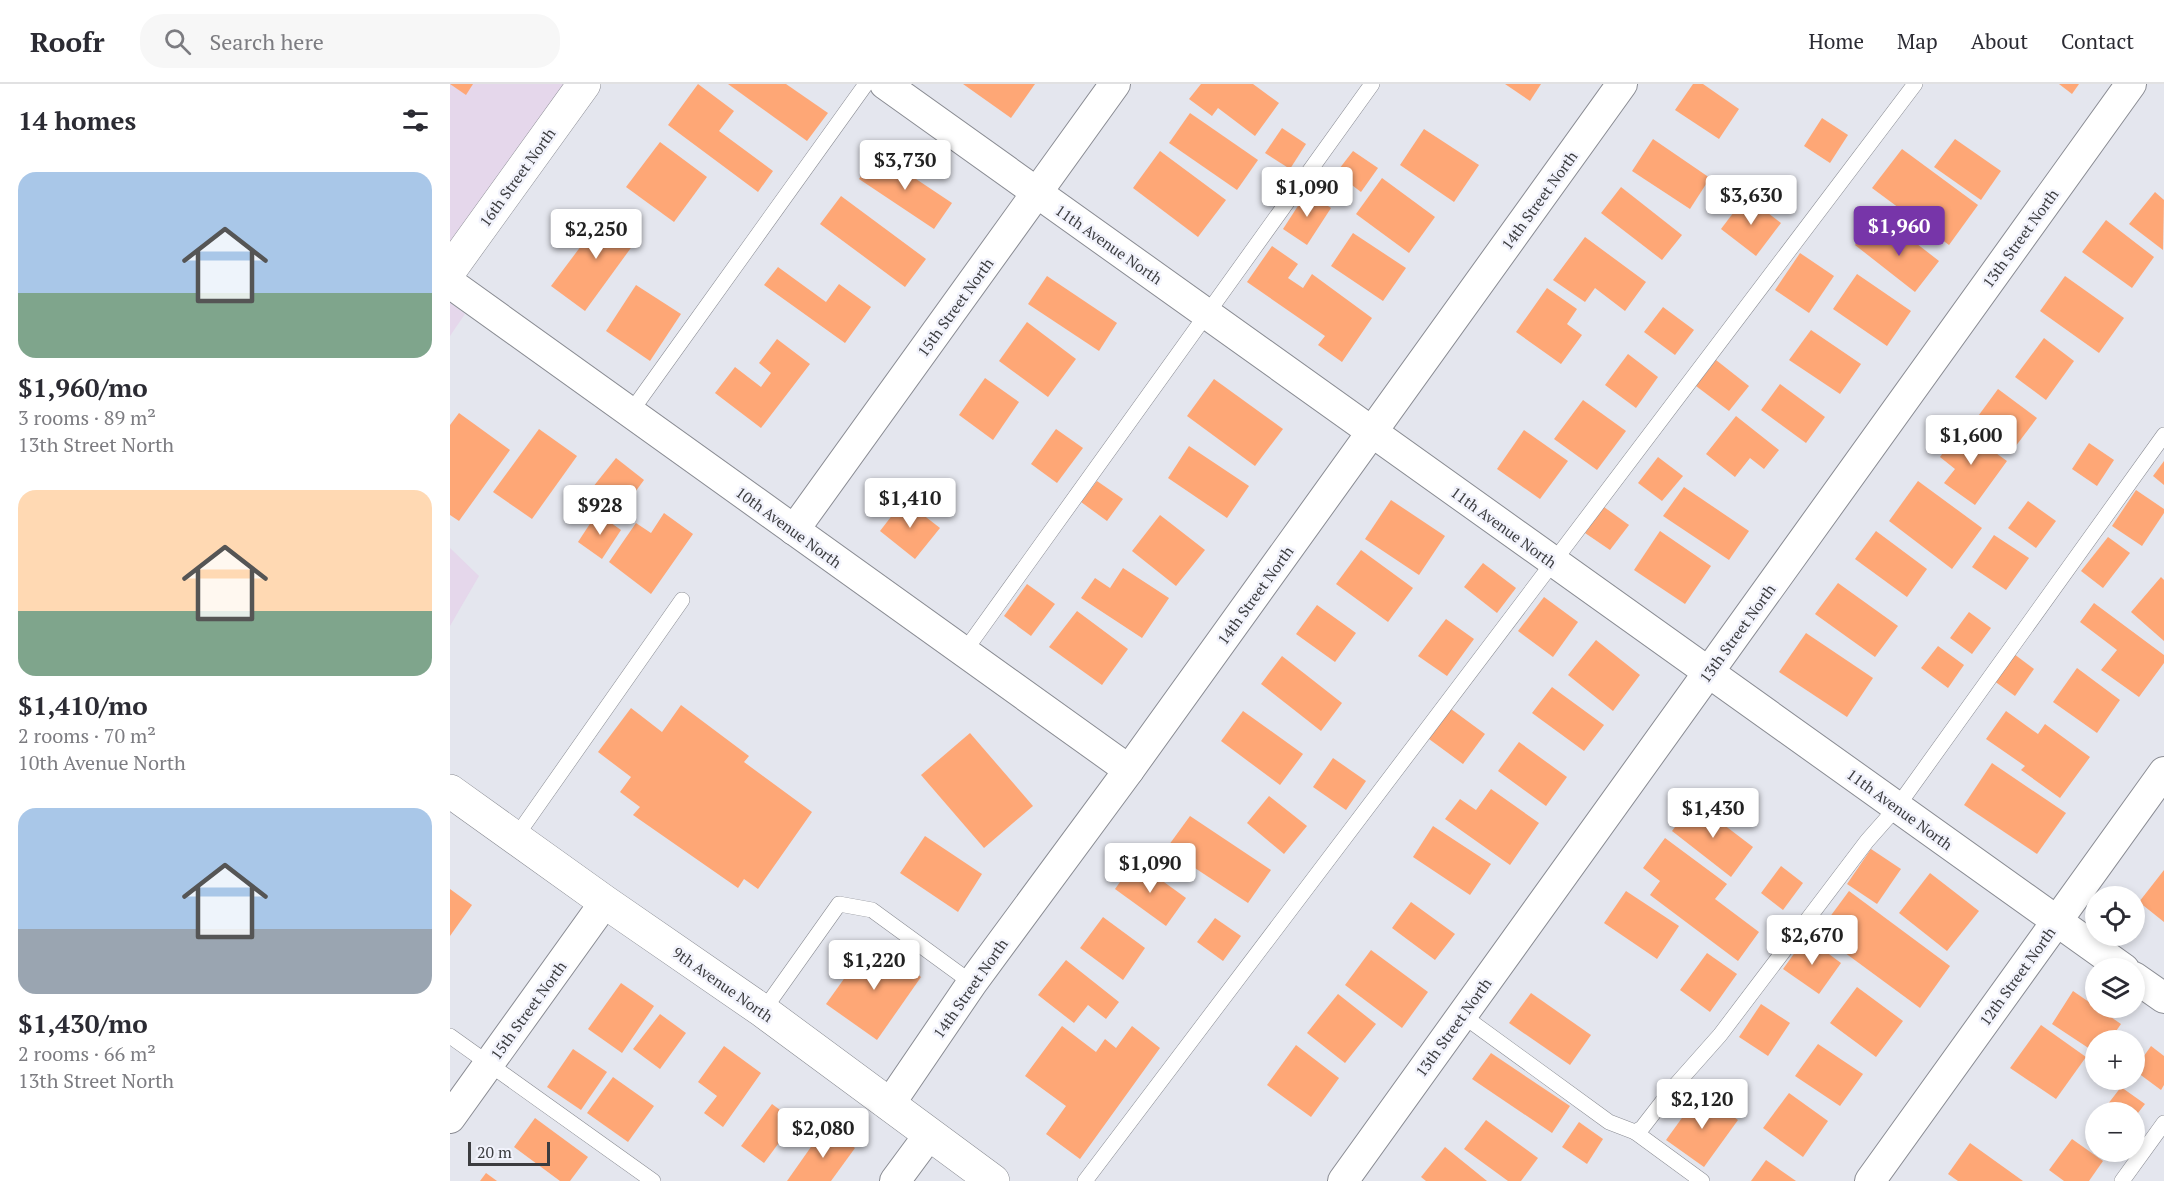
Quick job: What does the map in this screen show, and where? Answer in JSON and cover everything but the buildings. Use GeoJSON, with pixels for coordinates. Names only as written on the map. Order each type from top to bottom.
{"type":"FeatureCollection","features":[{"type":"Feature","properties":{"kind":"street","name":"16th Street North"},"geometry":{"type":"LineString","coordinates":[[450,270],[584,84]]}},
{"type":"Feature","properties":{"kind":"street","name":"11th Avenue North"},"geometry":{"type":"LineString","coordinates":[[885,84],[2109,958]]}},
{"type":"Feature","properties":{"kind":"street","name":"15th Street North"},"geometry":{"type":"LineString","coordinates":[[794,530],[1115,84]]}},
{"type":"Feature","properties":{"kind":"street","name":"14th Street North"},"geometry":{"type":"LineString","coordinates":[[889,1106],[972,983],[1129,770],[1622,84]]}},
{"type":"Feature","properties":{"kind":"street","name":"13th Street North"},"geometry":{"type":"LineString","coordinates":[[1342,1181],[2131,84]]}},
{"type":"Feature","properties":{"kind":"street","name":"10th Avenue North"},"geometry":{"type":"LineString","coordinates":[[450,283],[1129,770]]}},
{"type":"Feature","properties":{"kind":"street","name":"12th Street North"},"geometry":{"type":"LineString","coordinates":[[1870,1181],[2164,772]]}},
{"type":"Feature","properties":{"kind":"street","name":"9th Avenue North"},"geometry":{"type":"LineString","coordinates":[[450,791],[763,1011],[993,1181]]}},
{"type":"Feature","properties":{"kind":"street","name":"15th Street North"},"geometry":{"type":"LineString","coordinates":[[450,1118],[605,902]]}},
{"type":"Feature","properties":{"kind":"street"},"geometry":{"type":"LineString","coordinates":[[2145,985],[2164,998]]}},
{"type":"Feature","properties":{"kind":"street"},"geometry":{"type":"LineString","coordinates":[[895,1181],[929,1135]]}},
{"type":"Feature","properties":{"kind":"lane"},"geometry":{"type":"LineString","coordinates":[[630,412],[866,84]]}},
{"type":"Feature","properties":{"kind":"lane"},"geometry":{"type":"LineString","coordinates":[[964,652],[1372,84]]}},
{"type":"Feature","properties":{"kind":"lane"},"geometry":{"type":"LineString","coordinates":[[1085,1181],[1915,84]]}},
{"type":"Feature","properties":{"kind":"lane"},"geometry":{"type":"LineString","coordinates":[[1635,1132],[1642,1128],[1673,1088],[1720,1035],[1867,841],[1897,807],[2164,435]]}},
{"type":"Feature","properties":{"kind":"lane"},"geometry":{"type":"LineString","coordinates":[[515,837],[682,600]]}},
{"type":"Feature","properties":{"kind":"lane"},"geometry":{"type":"LineString","coordinates":[[763,1011],[838,904],[872,910],[972,983]]}},
{"type":"Feature","properties":{"kind":"lane"},"geometry":{"type":"LineString","coordinates":[[1462,1015],[1609,1122],[1635,1132],[1702,1181]]}},
{"type":"Feature","properties":{"kind":"lane"},"geometry":{"type":"LineString","coordinates":[[450,1036],[651,1181]]}},
{"type":"Feature","properties":{"kind":"lane"},"geometry":{"type":"LineString","coordinates":[[2122,1181],[2164,1123]]}},
{"type":"Feature","properties":{"kind":"shaded area"},"geometry":{"type":"Polygon","coordinates":[[[450,84],[566,84],[450,245],[450,84]]]}},
{"type":"Feature","properties":{"kind":"shaded area"},"geometry":{"type":"Polygon","coordinates":[[[450,303],[465,314],[450,336],[450,303]]]}},
{"type":"Feature","properties":{"kind":"shaded area"},"geometry":{"type":"Polygon","coordinates":[[[450,548],[479,576],[450,626],[450,548]]]}}]}
